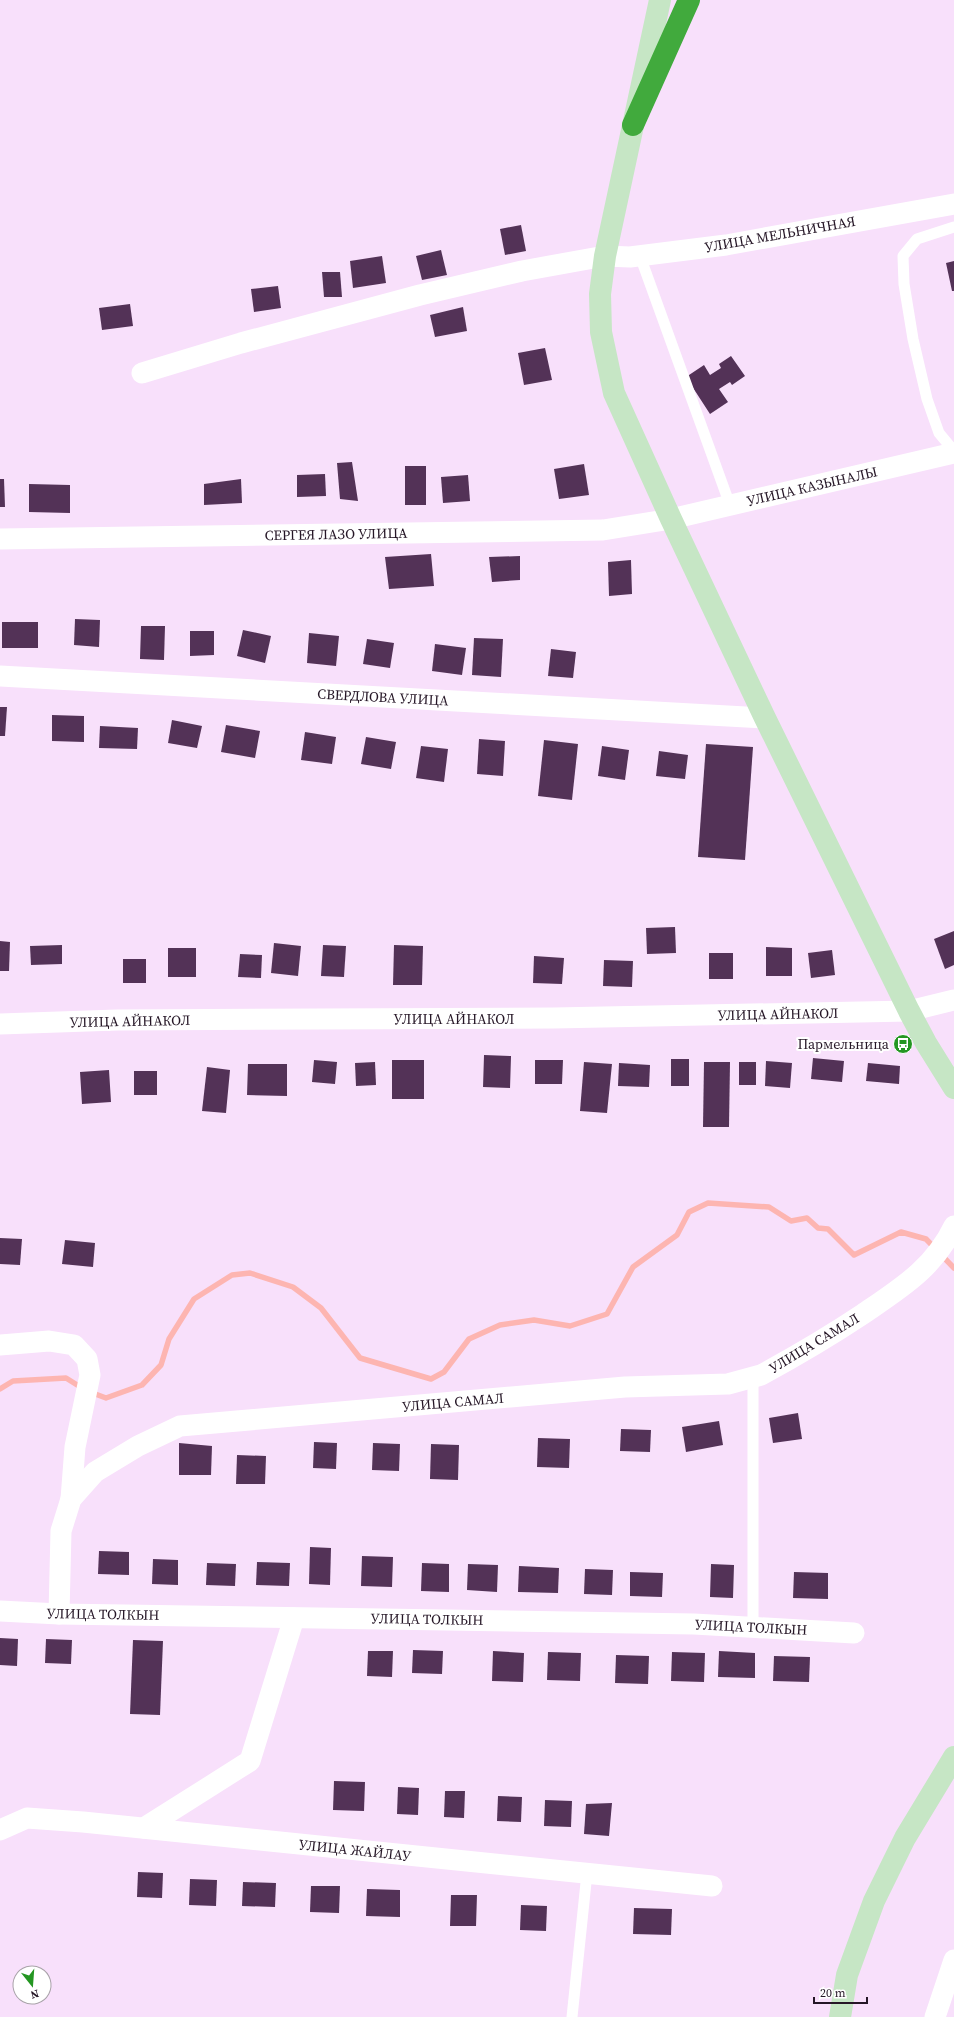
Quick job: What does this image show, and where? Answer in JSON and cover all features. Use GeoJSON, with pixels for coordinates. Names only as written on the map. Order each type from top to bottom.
{"type":"FeatureCollection","features":[{"type":"Feature","properties":{"kind":"highway"},"geometry":{"type":"LineString","coordinates":[[633,125],[689,0]]}},
{"type":"Feature","properties":{"kind":"main road"},"geometry":{"type":"LineString","coordinates":[[660,0],[605,256],[600,294],[601,332],[614,393],[671,519],[765,718],[909,1011],[926,1043],[954,1088]]}},
{"type":"Feature","properties":{"kind":"main road"},"geometry":{"type":"LineString","coordinates":[[840,2017],[847,1975],[874,1902],[905,1838],[954,1756]]}},
{"type":"Feature","properties":{"kind":"street","name":"УЛИЦА МЕЛЬНИЧНАЯ"},"geometry":{"type":"LineString","coordinates":[[142,373],[241,343],[420,295],[522,271],[605,256],[640,256],[726,245],[954,204]]}},
{"type":"Feature","properties":{"kind":"street","name":"УЛИЦА КАЗЫНАЛЫ"},"geometry":{"type":"LineString","coordinates":[[671,519],[954,452]]}},
{"type":"Feature","properties":{"kind":"street","name":"СЕРГЕЯ ЛАЗО УЛИЦА"},"geometry":{"type":"LineString","coordinates":[[0,539],[603,530],[671,519]]}},
{"type":"Feature","properties":{"kind":"street","name":"СВЕРДЛОВА УЛИЦА"},"geometry":{"type":"LineString","coordinates":[[0,676],[765,718]]}},
{"type":"Feature","properties":{"kind":"street","name":"УЛИЦА АЙНАКОЛ"},"geometry":{"type":"LineString","coordinates":[[0,1024],[117,1020],[554,1018],[909,1011],[954,1000]]}},
{"type":"Feature","properties":{"kind":"street","name":"УЛИЦА САМАЛ"},"geometry":{"type":"LineString","coordinates":[[59,1614],[61,1531],[71,1499],[96,1472],[138,1446],[180,1426],[625,1387],[728,1384],[761,1375],[814,1347],[910,1283],[936,1256],[951,1232]]}},
{"type":"Feature","properties":{"kind":"street"},"geometry":{"type":"LineString","coordinates":[[0,1345],[49,1341],[68,1344],[74,1345],[87,1359],[90,1375],[75,1447],[71,1499]]}},
{"type":"Feature","properties":{"kind":"street","name":"УЛИЦА ТОЛКЫН"},"geometry":{"type":"LineString","coordinates":[[0,1611],[59,1614],[686,1623],[854,1633]]}},
{"type":"Feature","properties":{"kind":"street"},"geometry":{"type":"LineString","coordinates":[[144,1828],[250,1761],[294,1618]]}},
{"type":"Feature","properties":{"kind":"street","name":"УЛИЦА ЖАЙЛАУ"},"geometry":{"type":"LineString","coordinates":[[0,1830],[27,1818],[144,1828],[712,1886]]}},
{"type":"Feature","properties":{"kind":"street"},"geometry":{"type":"LineString","coordinates":[[935,2017],[954,1960]]}},
{"type":"Feature","properties":{"kind":"lane"},"geometry":{"type":"LineString","coordinates":[[954,227],[917,239],[904,256],[904,284],[907,308],[927,399],[939,434],[954,452]]}},
{"type":"Feature","properties":{"kind":"lane"},"geometry":{"type":"LineString","coordinates":[[640,256],[730,505]]}},
{"type":"Feature","properties":{"kind":"lane"},"geometry":{"type":"LineString","coordinates":[[753,1377],[753,1627]]}},
{"type":"Feature","properties":{"kind":"lane"},"geometry":{"type":"LineString","coordinates":[[572,2017],[587,1873]]}},
{"type":"Feature","properties":{"kind":"building"},"geometry":{"type":"Polygon","coordinates":[[[521,225],[526,251],[505,255],[500,229],[521,225]]]}},
{"type":"Feature","properties":{"kind":"building"},"geometry":{"type":"Polygon","coordinates":[[[441,250],[447,275],[422,280],[416,256],[441,250]]]}},
{"type":"Feature","properties":{"kind":"building"},"geometry":{"type":"Polygon","coordinates":[[[382,256],[386,283],[353,288],[350,261],[382,256]]]}},
{"type":"Feature","properties":{"kind":"building"},"geometry":{"type":"Polygon","coordinates":[[[954,261],[954,291],[952,291],[946,263],[954,261]]]}},
{"type":"Feature","properties":{"kind":"building"},"geometry":{"type":"Polygon","coordinates":[[[322,272],[340,272],[342,297],[324,297],[322,272]]]}},
{"type":"Feature","properties":{"kind":"building"},"geometry":{"type":"Polygon","coordinates":[[[278,286],[281,308],[254,312],[251,289],[278,286]]]}},
{"type":"Feature","properties":{"kind":"building"},"geometry":{"type":"Polygon","coordinates":[[[130,304],[133,326],[102,330],[99,308],[130,304]]]}},
{"type":"Feature","properties":{"kind":"building"},"geometry":{"type":"Polygon","coordinates":[[[463,307],[467,331],[435,337],[430,315],[463,307]]]}},
{"type":"Feature","properties":{"kind":"building"},"geometry":{"type":"Polygon","coordinates":[[[545,348],[552,380],[524,385],[518,353],[545,348]]]}},
{"type":"Feature","properties":{"kind":"building"},"geometry":{"type":"Polygon","coordinates":[[[731,356],[745,376],[732,385],[730,382],[719,389],[728,402],[710,414],[686,377],[704,365],[710,375],[721,368],[719,364],[731,356]]]}},
{"type":"Feature","properties":{"kind":"building"},"geometry":{"type":"Polygon","coordinates":[[[352,462],[358,501],[340,499],[337,463],[352,462]]]}},
{"type":"Feature","properties":{"kind":"building"},"geometry":{"type":"Polygon","coordinates":[[[584,464],[589,495],[559,499],[554,469],[584,464]]]}},
{"type":"Feature","properties":{"kind":"building"},"geometry":{"type":"Polygon","coordinates":[[[405,466],[426,466],[426,505],[405,505],[405,466]]]}},
{"type":"Feature","properties":{"kind":"building"},"geometry":{"type":"Polygon","coordinates":[[[325,474],[326,496],[297,497],[297,475],[325,474]]]}},
{"type":"Feature","properties":{"kind":"building"},"geometry":{"type":"Polygon","coordinates":[[[468,475],[470,501],[443,503],[441,477],[468,475]]]}},
{"type":"Feature","properties":{"kind":"building"},"geometry":{"type":"Polygon","coordinates":[[[0,479],[4,479],[5,507],[0,507],[0,479]]]}},
{"type":"Feature","properties":{"kind":"building"},"geometry":{"type":"Polygon","coordinates":[[[241,479],[242,503],[204,505],[204,484],[241,479]]]}},
{"type":"Feature","properties":{"kind":"building"},"geometry":{"type":"Polygon","coordinates":[[[29,484],[70,485],[70,513],[29,512],[29,484]]]}},
{"type":"Feature","properties":{"kind":"building"},"geometry":{"type":"Polygon","coordinates":[[[431,554],[434,586],[389,589],[385,557],[431,554]]]}},
{"type":"Feature","properties":{"kind":"building"},"geometry":{"type":"Polygon","coordinates":[[[520,556],[520,580],[492,582],[489,557],[520,556]]]}},
{"type":"Feature","properties":{"kind":"building"},"geometry":{"type":"Polygon","coordinates":[[[631,560],[632,594],[609,596],[608,562],[631,560]]]}},
{"type":"Feature","properties":{"kind":"building"},"geometry":{"type":"Polygon","coordinates":[[[75,619],[100,620],[99,647],[74,645],[75,619]]]}},
{"type":"Feature","properties":{"kind":"building"},"geometry":{"type":"Polygon","coordinates":[[[2,622],[38,622],[38,648],[2,648],[2,622]]]}},
{"type":"Feature","properties":{"kind":"building"},"geometry":{"type":"Polygon","coordinates":[[[141,626],[165,626],[164,660],[140,659],[141,626]]]}},
{"type":"Feature","properties":{"kind":"building"},"geometry":{"type":"Polygon","coordinates":[[[243,630],[271,636],[265,663],[237,656],[243,630]]]}},
{"type":"Feature","properties":{"kind":"building"},"geometry":{"type":"Polygon","coordinates":[[[190,631],[214,631],[214,655],[190,656],[190,631]]]}},
{"type":"Feature","properties":{"kind":"building"},"geometry":{"type":"Polygon","coordinates":[[[309,633],[339,636],[336,666],[307,663],[309,633]]]}},
{"type":"Feature","properties":{"kind":"building"},"geometry":{"type":"Polygon","coordinates":[[[474,638],[503,639],[501,677],[472,675],[474,638]]]}},
{"type":"Feature","properties":{"kind":"building"},"geometry":{"type":"Polygon","coordinates":[[[367,639],[394,643],[390,668],[363,664],[367,639]]]}},
{"type":"Feature","properties":{"kind":"building"},"geometry":{"type":"Polygon","coordinates":[[[435,644],[466,648],[462,675],[432,671],[435,644]]]}},
{"type":"Feature","properties":{"kind":"building"},"geometry":{"type":"Polygon","coordinates":[[[551,649],[576,652],[573,678],[548,676],[551,649]]]}},
{"type":"Feature","properties":{"kind":"building"},"geometry":{"type":"Polygon","coordinates":[[[0,707],[7,707],[5,736],[0,736],[0,707]]]}},
{"type":"Feature","properties":{"kind":"building"},"geometry":{"type":"Polygon","coordinates":[[[52,715],[84,716],[84,742],[52,741],[52,715]]]}},
{"type":"Feature","properties":{"kind":"building"},"geometry":{"type":"Polygon","coordinates":[[[172,720],[202,726],[197,748],[168,743],[172,720]]]}},
{"type":"Feature","properties":{"kind":"building"},"geometry":{"type":"Polygon","coordinates":[[[226,725],[260,731],[255,758],[221,752],[226,725]]]}},
{"type":"Feature","properties":{"kind":"building"},"geometry":{"type":"Polygon","coordinates":[[[100,726],[138,728],[137,749],[99,748],[100,726]]]}},
{"type":"Feature","properties":{"kind":"building"},"geometry":{"type":"Polygon","coordinates":[[[305,732],[336,737],[332,764],[301,760],[305,732]]]}},
{"type":"Feature","properties":{"kind":"building"},"geometry":{"type":"Polygon","coordinates":[[[366,737],[396,742],[391,769],[361,764],[366,737]]]}},
{"type":"Feature","properties":{"kind":"building"},"geometry":{"type":"Polygon","coordinates":[[[479,739],[505,741],[503,776],[477,774],[479,739]]]}},
{"type":"Feature","properties":{"kind":"building"},"geometry":{"type":"Polygon","coordinates":[[[544,740],[578,744],[572,800],[538,796],[544,740]]]}},
{"type":"Feature","properties":{"kind":"building"},"geometry":{"type":"Polygon","coordinates":[[[706,744],[753,747],[745,860],[698,857],[706,744]]]}},
{"type":"Feature","properties":{"kind":"building"},"geometry":{"type":"Polygon","coordinates":[[[421,746],[448,749],[444,782],[416,778],[421,746]]]}},
{"type":"Feature","properties":{"kind":"building"},"geometry":{"type":"Polygon","coordinates":[[[602,746],[629,750],[625,780],[598,776],[602,746]]]}},
{"type":"Feature","properties":{"kind":"building"},"geometry":{"type":"Polygon","coordinates":[[[659,751],[688,755],[685,779],[656,776],[659,751]]]}},
{"type":"Feature","properties":{"kind":"building"},"geometry":{"type":"Polygon","coordinates":[[[675,927],[676,953],[647,954],[646,928],[675,927]]]}},
{"type":"Feature","properties":{"kind":"building"},"geometry":{"type":"Polygon","coordinates":[[[954,931],[954,965],[945,969],[934,939],[954,931]]]}},
{"type":"Feature","properties":{"kind":"building"},"geometry":{"type":"Polygon","coordinates":[[[0,941],[10,942],[9,971],[0,971],[0,941]]]}},
{"type":"Feature","properties":{"kind":"building"},"geometry":{"type":"Polygon","coordinates":[[[274,943],[301,946],[298,976],[271,973],[274,943]]]}},
{"type":"Feature","properties":{"kind":"building"},"geometry":{"type":"Polygon","coordinates":[[[62,945],[62,964],[31,965],[30,946],[62,945]]]}},
{"type":"Feature","properties":{"kind":"building"},"geometry":{"type":"Polygon","coordinates":[[[323,945],[346,946],[344,977],[321,976],[323,945]]]}},
{"type":"Feature","properties":{"kind":"building"},"geometry":{"type":"Polygon","coordinates":[[[394,945],[423,946],[422,985],[393,985],[394,945]]]}},
{"type":"Feature","properties":{"kind":"building"},"geometry":{"type":"Polygon","coordinates":[[[766,947],[792,948],[792,976],[766,976],[766,947]]]}},
{"type":"Feature","properties":{"kind":"building"},"geometry":{"type":"Polygon","coordinates":[[[168,948],[196,948],[196,977],[168,977],[168,948]]]}},
{"type":"Feature","properties":{"kind":"building"},"geometry":{"type":"Polygon","coordinates":[[[832,950],[835,975],[811,978],[808,953],[832,950]]]}},
{"type":"Feature","properties":{"kind":"building"},"geometry":{"type":"Polygon","coordinates":[[[709,953],[733,953],[733,979],[709,979],[709,953]]]}},
{"type":"Feature","properties":{"kind":"building"},"geometry":{"type":"Polygon","coordinates":[[[240,954],[262,955],[261,978],[238,977],[240,954]]]}},
{"type":"Feature","properties":{"kind":"building"},"geometry":{"type":"Polygon","coordinates":[[[534,956],[564,958],[562,984],[533,983],[534,956]]]}},
{"type":"Feature","properties":{"kind":"building"},"geometry":{"type":"Polygon","coordinates":[[[123,959],[146,959],[146,983],[123,983],[123,959]]]}},
{"type":"Feature","properties":{"kind":"building"},"geometry":{"type":"Polygon","coordinates":[[[604,960],[633,961],[632,987],[603,986],[604,960]]]}},
{"type":"Feature","properties":{"kind":"building"},"geometry":{"type":"Polygon","coordinates":[[[484,1055],[511,1056],[510,1088],[483,1087],[484,1055]]]}},
{"type":"Feature","properties":{"kind":"building"},"geometry":{"type":"Polygon","coordinates":[[[813,1058],[844,1061],[842,1082],[811,1079],[813,1058]]]}},
{"type":"Feature","properties":{"kind":"building"},"geometry":{"type":"Polygon","coordinates":[[[671,1059],[689,1059],[689,1086],[671,1086],[671,1059]]]}},
{"type":"Feature","properties":{"kind":"building"},"geometry":{"type":"Polygon","coordinates":[[[314,1060],[337,1062],[335,1084],[312,1082],[314,1060]]]}},
{"type":"Feature","properties":{"kind":"building"},"geometry":{"type":"Polygon","coordinates":[[[392,1060],[424,1060],[424,1099],[392,1099],[392,1060]]]}},
{"type":"Feature","properties":{"kind":"building"},"geometry":{"type":"Polygon","coordinates":[[[535,1060],[563,1060],[562,1084],[535,1084],[535,1060]]]}},
{"type":"Feature","properties":{"kind":"building"},"geometry":{"type":"Polygon","coordinates":[[[766,1061],[792,1063],[790,1088],[765,1086],[766,1061]]]}},
{"type":"Feature","properties":{"kind":"building"},"geometry":{"type":"Polygon","coordinates":[[[375,1062],[376,1085],[356,1086],[355,1063],[375,1062]]]}},
{"type":"Feature","properties":{"kind":"building"},"geometry":{"type":"Polygon","coordinates":[[[584,1062],[612,1064],[607,1113],[580,1111],[584,1062]]]}},
{"type":"Feature","properties":{"kind":"building"},"geometry":{"type":"Polygon","coordinates":[[[704,1062],[730,1062],[729,1127],[703,1127],[704,1062]]]}},
{"type":"Feature","properties":{"kind":"building"},"geometry":{"type":"Polygon","coordinates":[[[739,1062],[756,1062],[756,1085],[739,1085],[739,1062]]]}},
{"type":"Feature","properties":{"kind":"building"},"geometry":{"type":"Polygon","coordinates":[[[619,1063],[650,1065],[649,1087],[618,1086],[619,1063]]]}},
{"type":"Feature","properties":{"kind":"building"},"geometry":{"type":"Polygon","coordinates":[[[868,1063],[900,1066],[899,1084],[866,1081],[868,1063]]]}},
{"type":"Feature","properties":{"kind":"building"},"geometry":{"type":"Polygon","coordinates":[[[248,1064],[287,1064],[287,1096],[247,1095],[248,1064]]]}},
{"type":"Feature","properties":{"kind":"building"},"geometry":{"type":"Polygon","coordinates":[[[207,1067],[230,1070],[226,1113],[202,1111],[207,1067]]]}},
{"type":"Feature","properties":{"kind":"building"},"geometry":{"type":"Polygon","coordinates":[[[109,1070],[111,1102],[82,1104],[80,1072],[109,1070]]]}},
{"type":"Feature","properties":{"kind":"building"},"geometry":{"type":"Polygon","coordinates":[[[134,1071],[157,1071],[157,1095],[134,1095],[134,1071]]]}},
{"type":"Feature","properties":{"kind":"building"},"geometry":{"type":"Polygon","coordinates":[[[0,1238],[22,1239],[20,1265],[0,1264],[0,1238]]]}},
{"type":"Feature","properties":{"kind":"building"},"geometry":{"type":"Polygon","coordinates":[[[65,1240],[95,1243],[93,1267],[62,1264],[65,1240]]]}},
{"type":"Feature","properties":{"kind":"building"},"geometry":{"type":"Polygon","coordinates":[[[798,1413],[802,1439],[773,1443],[769,1418],[798,1413]]]}},
{"type":"Feature","properties":{"kind":"building"},"geometry":{"type":"Polygon","coordinates":[[[719,1421],[723,1445],[686,1452],[682,1427],[719,1421]]]}},
{"type":"Feature","properties":{"kind":"building"},"geometry":{"type":"Polygon","coordinates":[[[621,1429],[651,1430],[650,1452],[620,1451],[621,1429]]]}},
{"type":"Feature","properties":{"kind":"building"},"geometry":{"type":"Polygon","coordinates":[[[538,1438],[570,1439],[569,1468],[537,1467],[538,1438]]]}},
{"type":"Feature","properties":{"kind":"building"},"geometry":{"type":"Polygon","coordinates":[[[314,1442],[337,1443],[336,1469],[313,1468],[314,1442]]]}},
{"type":"Feature","properties":{"kind":"building"},"geometry":{"type":"Polygon","coordinates":[[[179,1443],[212,1446],[211,1475],[179,1475],[179,1443]]]}},
{"type":"Feature","properties":{"kind":"building"},"geometry":{"type":"Polygon","coordinates":[[[373,1443],[400,1444],[399,1471],[372,1470],[373,1443]]]}},
{"type":"Feature","properties":{"kind":"building"},"geometry":{"type":"Polygon","coordinates":[[[431,1444],[459,1445],[458,1480],[430,1479],[431,1444]]]}},
{"type":"Feature","properties":{"kind":"building"},"geometry":{"type":"Polygon","coordinates":[[[237,1455],[266,1456],[265,1484],[236,1484],[237,1455]]]}},
{"type":"Feature","properties":{"kind":"building"},"geometry":{"type":"Polygon","coordinates":[[[310,1547],[331,1548],[330,1585],[309,1584],[310,1547]]]}},
{"type":"Feature","properties":{"kind":"building"},"geometry":{"type":"Polygon","coordinates":[[[99,1551],[129,1552],[129,1575],[98,1574],[99,1551]]]}},
{"type":"Feature","properties":{"kind":"building"},"geometry":{"type":"Polygon","coordinates":[[[362,1556],[393,1557],[392,1587],[361,1586],[362,1556]]]}},
{"type":"Feature","properties":{"kind":"building"},"geometry":{"type":"Polygon","coordinates":[[[153,1559],[178,1560],[178,1585],[152,1584],[153,1559]]]}},
{"type":"Feature","properties":{"kind":"building"},"geometry":{"type":"Polygon","coordinates":[[[257,1562],[290,1563],[289,1586],[256,1585],[257,1562]]]}},
{"type":"Feature","properties":{"kind":"building"},"geometry":{"type":"Polygon","coordinates":[[[207,1563],[236,1564],[235,1586],[206,1585],[207,1563]]]}},
{"type":"Feature","properties":{"kind":"building"},"geometry":{"type":"Polygon","coordinates":[[[422,1563],[449,1564],[449,1592],[421,1591],[422,1563]]]}},
{"type":"Feature","properties":{"kind":"building"},"geometry":{"type":"Polygon","coordinates":[[[468,1564],[498,1565],[497,1592],[467,1590],[468,1564]]]}},
{"type":"Feature","properties":{"kind":"building"},"geometry":{"type":"Polygon","coordinates":[[[711,1564],[734,1565],[733,1598],[710,1597],[711,1564]]]}},
{"type":"Feature","properties":{"kind":"building"},"geometry":{"type":"Polygon","coordinates":[[[519,1566],[559,1568],[558,1593],[518,1592],[519,1566]]]}},
{"type":"Feature","properties":{"kind":"building"},"geometry":{"type":"Polygon","coordinates":[[[585,1569],[613,1570],[612,1595],[584,1594],[585,1569]]]}},
{"type":"Feature","properties":{"kind":"building"},"geometry":{"type":"Polygon","coordinates":[[[630,1572],[663,1573],[662,1597],[630,1596],[630,1572]]]}},
{"type":"Feature","properties":{"kind":"building"},"geometry":{"type":"Polygon","coordinates":[[[794,1572],[828,1573],[828,1599],[793,1598],[794,1572]]]}},
{"type":"Feature","properties":{"kind":"building"},"geometry":{"type":"Polygon","coordinates":[[[0,1638],[18,1639],[17,1666],[0,1665],[0,1638]]]}},
{"type":"Feature","properties":{"kind":"building"},"geometry":{"type":"Polygon","coordinates":[[[46,1639],[72,1640],[71,1664],[45,1663],[46,1639]]]}},
{"type":"Feature","properties":{"kind":"building"},"geometry":{"type":"Polygon","coordinates":[[[133,1640],[163,1641],[160,1715],[130,1714],[133,1640]]]}},
{"type":"Feature","properties":{"kind":"building"},"geometry":{"type":"Polygon","coordinates":[[[413,1650],[443,1651],[442,1674],[412,1673],[413,1650]]]}},
{"type":"Feature","properties":{"kind":"building"},"geometry":{"type":"Polygon","coordinates":[[[368,1651],[393,1651],[392,1677],[367,1676],[368,1651]]]}},
{"type":"Feature","properties":{"kind":"building"},"geometry":{"type":"Polygon","coordinates":[[[493,1651],[524,1653],[523,1682],[492,1681],[493,1651]]]}},
{"type":"Feature","properties":{"kind":"building"},"geometry":{"type":"Polygon","coordinates":[[[719,1651],[755,1653],[755,1678],[718,1677],[719,1651]]]}},
{"type":"Feature","properties":{"kind":"building"},"geometry":{"type":"Polygon","coordinates":[[[548,1652],[581,1653],[580,1681],[547,1680],[548,1652]]]}},
{"type":"Feature","properties":{"kind":"building"},"geometry":{"type":"Polygon","coordinates":[[[672,1652],[705,1653],[704,1682],[671,1681],[672,1652]]]}},
{"type":"Feature","properties":{"kind":"building"},"geometry":{"type":"Polygon","coordinates":[[[616,1655],[649,1656],[648,1684],[615,1683],[616,1655]]]}},
{"type":"Feature","properties":{"kind":"building"},"geometry":{"type":"Polygon","coordinates":[[[774,1656],[810,1657],[809,1682],[773,1681],[774,1656]]]}},
{"type":"Feature","properties":{"kind":"building"},"geometry":{"type":"Polygon","coordinates":[[[334,1781],[365,1782],[364,1811],[333,1810],[334,1781]]]}},
{"type":"Feature","properties":{"kind":"building"},"geometry":{"type":"Polygon","coordinates":[[[398,1787],[419,1788],[418,1815],[397,1814],[398,1787]]]}},
{"type":"Feature","properties":{"kind":"building"},"geometry":{"type":"Polygon","coordinates":[[[445,1791],[465,1791],[464,1818],[444,1817],[445,1791]]]}},
{"type":"Feature","properties":{"kind":"building"},"geometry":{"type":"Polygon","coordinates":[[[498,1796],[522,1797],[521,1822],[497,1821],[498,1796]]]}},
{"type":"Feature","properties":{"kind":"building"},"geometry":{"type":"Polygon","coordinates":[[[545,1800],[572,1801],[571,1827],[544,1826],[545,1800]]]}},
{"type":"Feature","properties":{"kind":"building"},"geometry":{"type":"Polygon","coordinates":[[[612,1803],[609,1836],[584,1834],[586,1804],[612,1803]]]}},
{"type":"Feature","properties":{"kind":"building"},"geometry":{"type":"Polygon","coordinates":[[[138,1872],[163,1873],[162,1898],[137,1897],[138,1872]]]}},
{"type":"Feature","properties":{"kind":"building"},"geometry":{"type":"Polygon","coordinates":[[[190,1879],[217,1880],[216,1906],[189,1905],[190,1879]]]}},
{"type":"Feature","properties":{"kind":"building"},"geometry":{"type":"Polygon","coordinates":[[[243,1882],[276,1883],[275,1907],[242,1906],[243,1882]]]}},
{"type":"Feature","properties":{"kind":"building"},"geometry":{"type":"Polygon","coordinates":[[[311,1886],[340,1886],[339,1913],[310,1912],[311,1886]]]}},
{"type":"Feature","properties":{"kind":"building"},"geometry":{"type":"Polygon","coordinates":[[[367,1889],[400,1890],[400,1917],[366,1916],[367,1889]]]}},
{"type":"Feature","properties":{"kind":"building"},"geometry":{"type":"Polygon","coordinates":[[[451,1895],[477,1895],[476,1926],[450,1926],[451,1895]]]}},
{"type":"Feature","properties":{"kind":"building"},"geometry":{"type":"Polygon","coordinates":[[[521,1905],[547,1906],[546,1931],[520,1930],[521,1905]]]}},
{"type":"Feature","properties":{"kind":"building"},"geometry":{"type":"Polygon","coordinates":[[[634,1908],[672,1909],[671,1935],[633,1934],[634,1908]]]}},
{"type":"Feature","properties":{"kind":"waterway"},"geometry":{"type":"LineString","coordinates":[[90,1392],[106,1398],[142,1385],[161,1365],[169,1339],[194,1299],[232,1275],[250,1273],[293,1287],[321,1308],[360,1358],[431,1379],[444,1372],[469,1339],[500,1325],[534,1320],[570,1326],[607,1314],[633,1267],[677,1235],[689,1212],[708,1203],[769,1207],[791,1221],[807,1218],[818,1228],[828,1229],[854,1255],[901,1232],[926,1239],[954,1268]]}},
{"type":"Feature","properties":{"kind":"waterway"},"geometry":{"type":"LineString","coordinates":[[0,1389],[13,1381],[66,1378],[82,1388]]}},
{"type":"Feature","properties":{"kind":"place","name":"Пармельница"},"geometry":{"type":"Point","coordinates":[903,1044]}}]}
